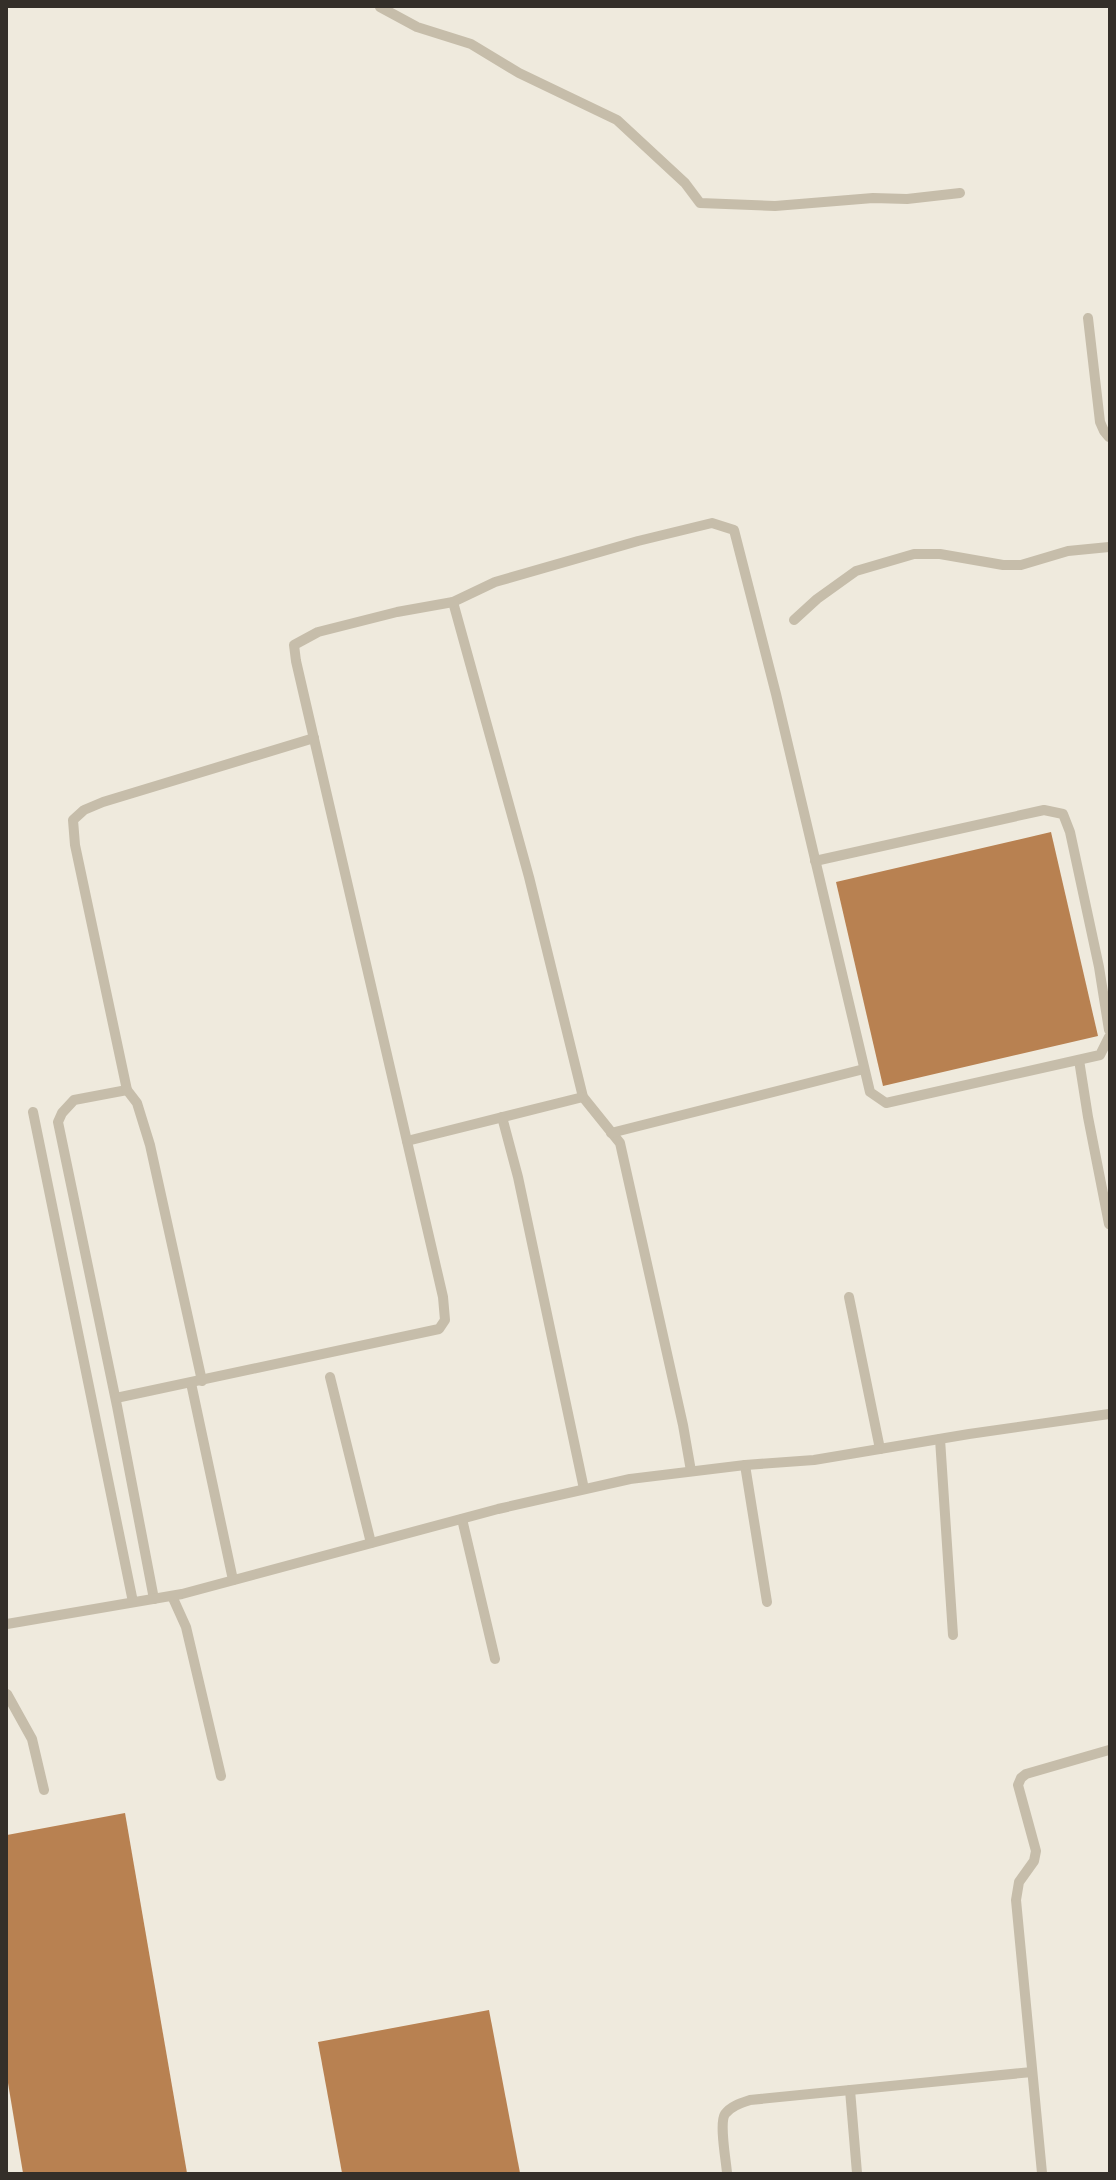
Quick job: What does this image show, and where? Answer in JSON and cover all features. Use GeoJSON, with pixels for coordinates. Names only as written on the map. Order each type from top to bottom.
{"type":"FeatureCollection","features":[{"type":"Feature","properties":{"kind":"street"},"geometry":{"type":"LineString","coordinates":[[380,7],[417,27],[471,44],[519,73],[617,120],[685,183],[700,203],[775,206],[873,198],[908,199],[960,193]]}},
{"type":"Feature","properties":{"kind":"street"},"geometry":{"type":"LineString","coordinates":[[1088,318],[1100,422],[1104,431],[1109,437]]}},
{"type":"Feature","properties":{"kind":"street"},"geometry":{"type":"LineString","coordinates":[[116,1398],[202,1381],[439,1329],[445,1320],[443,1298],[296,661],[294,645],[318,632],[396,612],[453,602],[495,582],[638,541],[712,523],[734,530],[776,694],[870,1092],[886,1103],[1080,1060],[1100,1055],[1109,1036]]}},
{"type":"Feature","properties":{"kind":"street"},"geometry":{"type":"LineString","coordinates":[[794,620],[817,599],[856,571],[914,554],[940,554],[1003,565],[1021,565],[1068,551],[1109,546]]}},
{"type":"Feature","properties":{"kind":"street"},"geometry":{"type":"LineString","coordinates":[[453,602],[529,877],[582,1097],[620,1143],[691,1472]]}},
{"type":"Feature","properties":{"kind":"street"},"geometry":{"type":"LineString","coordinates":[[202,1381],[150,1145],[137,1103],[127,1090],[74,845],[73,820],[84,810],[104,802],[314,738]]}},
{"type":"Feature","properties":{"kind":"street"},"geometry":{"type":"LineString","coordinates":[[815,861],[1044,810],[1063,814],[1074,847],[1109,1030]]}},
{"type":"Feature","properties":{"kind":"street"},"geometry":{"type":"LineString","coordinates":[[1080,1060],[1088,1117],[1109,1224]]}},
{"type":"Feature","properties":{"kind":"street"},"geometry":{"type":"LineString","coordinates":[[611,1132],[864,1069]]}},
{"type":"Feature","properties":{"kind":"street"},"geometry":{"type":"LineString","coordinates":[[127,1090],[74,1100],[62,1113],[58,1122],[116,1398],[154,1599]]}},
{"type":"Feature","properties":{"kind":"street"},"geometry":{"type":"LineString","coordinates":[[407,1141],[582,1097]]}},
{"type":"Feature","properties":{"kind":"street"},"geometry":{"type":"LineString","coordinates":[[33,1112],[133,1602]]}},
{"type":"Feature","properties":{"kind":"street"},"geometry":{"type":"LineString","coordinates":[[502,1117],[518,1177],[584,1489]]}},
{"type":"Feature","properties":{"kind":"street"},"geometry":{"type":"LineString","coordinates":[[849,1297],[880,1449]]}},
{"type":"Feature","properties":{"kind":"street"},"geometry":{"type":"LineString","coordinates":[[330,1377],[371,1543]]}},
{"type":"Feature","properties":{"kind":"street"},"geometry":{"type":"LineString","coordinates":[[191,1383],[233,1580]]}},
{"type":"Feature","properties":{"kind":"street"},"geometry":{"type":"LineString","coordinates":[[7,1624],[172,1596],[462,1519],[630,1479],[745,1465],[814,1460],[940,1439],[1109,1414]]}},
{"type":"Feature","properties":{"kind":"street"},"geometry":{"type":"LineString","coordinates":[[940,1439],[953,1636]]}},
{"type":"Feature","properties":{"kind":"street"},"geometry":{"type":"LineString","coordinates":[[745,1465],[767,1602]]}},
{"type":"Feature","properties":{"kind":"street"},"geometry":{"type":"LineString","coordinates":[[462,1519],[495,1659]]}},
{"type":"Feature","properties":{"kind":"street"},"geometry":{"type":"LineString","coordinates":[[172,1596],[186,1628],[221,1776]]}},
{"type":"Feature","properties":{"kind":"street"},"geometry":{"type":"LineString","coordinates":[[7,1694],[32,1739],[44,1790]]}},
{"type":"Feature","properties":{"kind":"street"},"geometry":{"type":"LineString","coordinates":[[1042,2173],[1016,1900],[1019,1882],[1034,1861],[1036,1851],[1018,1785],[1021,1778],[1026,1774],[1109,1750]]}},
{"type":"Feature","properties":{"kind":"street"},"geometry":{"type":"LineString","coordinates":[[727,2173],[723,2123],[724,2115],[731,2108],[750,2100],[1032,2072]]}},
{"type":"Feature","properties":{"kind":"street"},"geometry":{"type":"LineString","coordinates":[[850,2090],[857,2173]]}},
{"type":"Feature","properties":{"kind":"building"},"geometry":{"type":"Polygon","coordinates":[[[1051,832],[1098,1036],[883,1086],[836,882],[1051,832]]]}},
{"type":"Feature","properties":{"kind":"building"},"geometry":{"type":"Polygon","coordinates":[[[125,1813],[187,2173],[23,2173],[7,2077],[7,1835],[125,1813]]]}},
{"type":"Feature","properties":{"kind":"building"},"geometry":{"type":"Polygon","coordinates":[[[489,2010],[520,2173],[342,2173],[318,2042],[489,2010]]]}}]}
